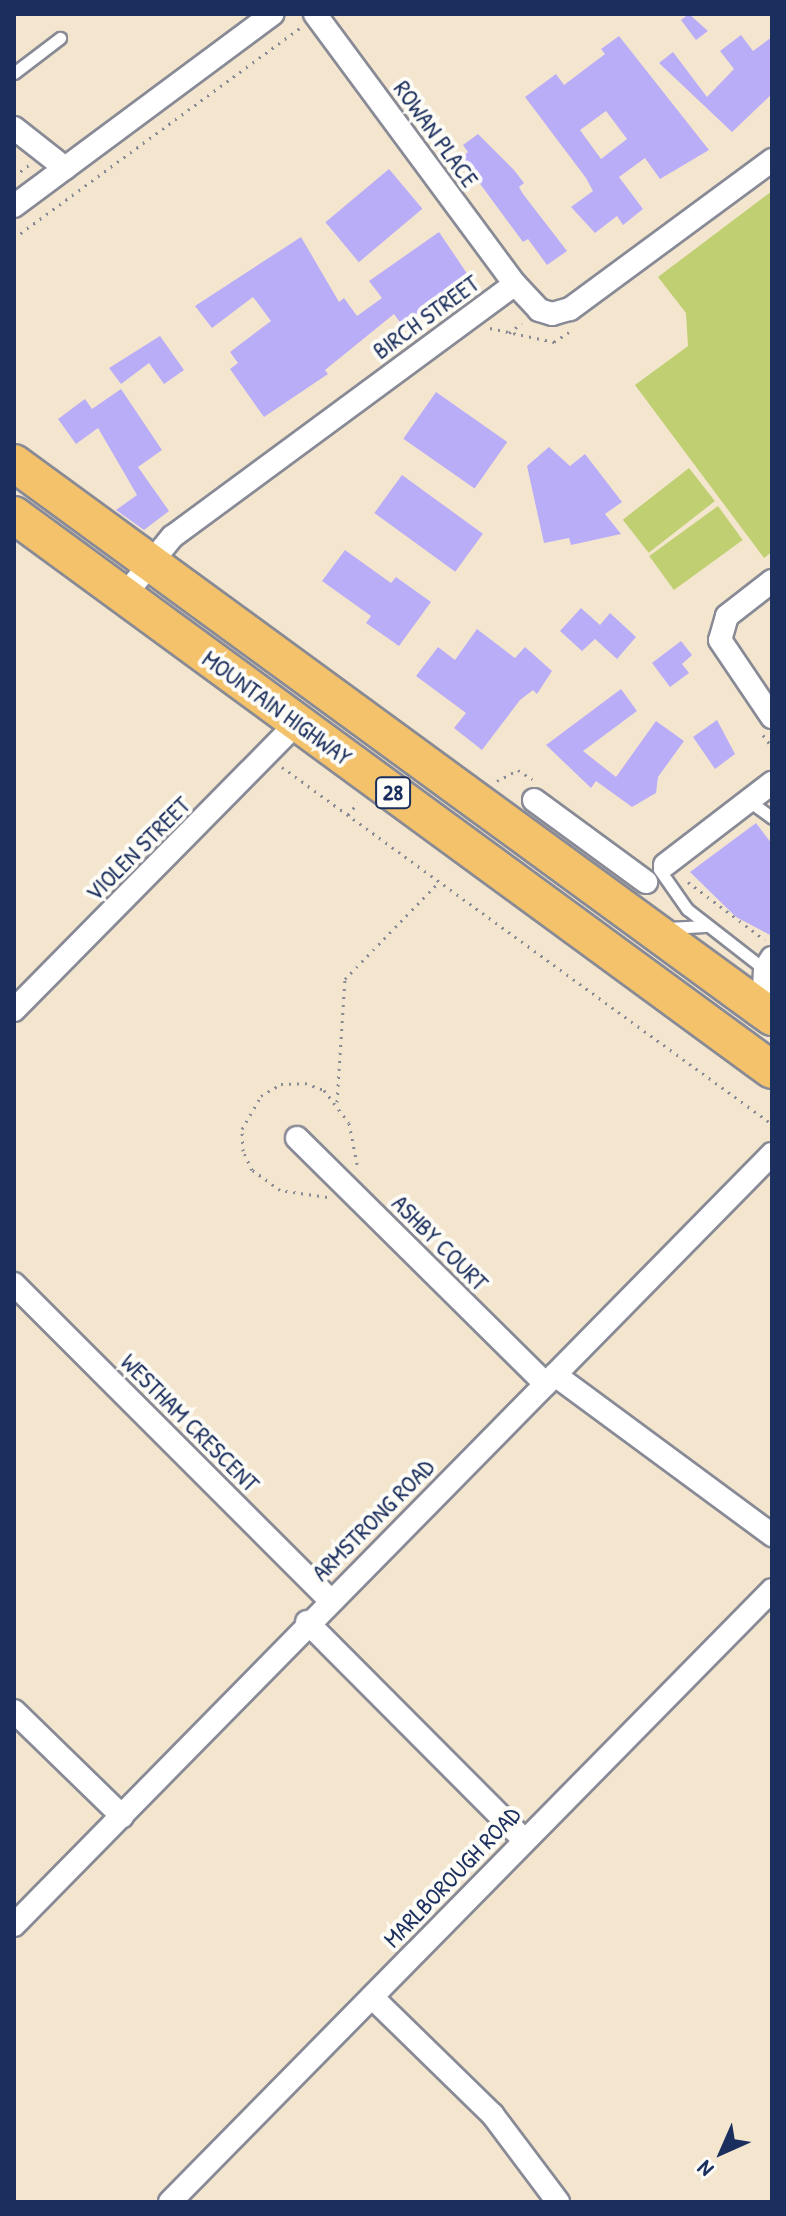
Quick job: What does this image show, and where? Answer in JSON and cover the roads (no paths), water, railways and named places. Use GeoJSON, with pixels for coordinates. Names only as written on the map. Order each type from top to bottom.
{"type":"FeatureCollection","features":[{"type":"Feature","properties":{"kind":"main road","name":"MOUNTAIN HIGHWAY"},"geometry":{"type":"LineString","coordinates":[[14,463],[149,562],[654,888],[767,1013]]}},
{"type":"Feature","properties":{"kind":"main road","name":"MOUNTAIN HIGHWAY"},"geometry":{"type":"LineString","coordinates":[[14,515],[772,1070]]}},
{"type":"Feature","properties":{"kind":"street"},"geometry":{"type":"LineString","coordinates":[[14,206],[262,17]]}},
{"type":"Feature","properties":{"kind":"street","name":"ROWAN PLACE"},"geometry":{"type":"LineString","coordinates":[[308,20],[515,284]]}},
{"type":"Feature","properties":{"kind":"street"},"geometry":{"type":"LineString","coordinates":[[14,128],[65,168]]}},
{"type":"Feature","properties":{"kind":"street","name":"BIRCH STREET"},"geometry":{"type":"LineString","coordinates":[[124,596],[172,537],[515,284],[539,310],[564,312],[772,160]]}},
{"type":"Feature","properties":{"kind":"street"},"geometry":{"type":"LineString","coordinates":[[772,581],[727,616],[720,633],[723,648],[772,717]]}},
{"type":"Feature","properties":{"kind":"street","name":"VIOLEN STREET"},"geometry":{"type":"LineString","coordinates":[[14,1010],[297,723]]}},
{"type":"Feature","properties":{"kind":"street"},"geometry":{"type":"LineString","coordinates":[[600,944],[654,888],[772,783]]}},
{"type":"Feature","properties":{"kind":"street","name":"MOUNTAIN HIGHWAY"},"geometry":{"type":"LineString","coordinates":[[534,791],[654,888]]}},
{"type":"Feature","properties":{"kind":"street"},"geometry":{"type":"LineString","coordinates":[[767,1013],[770,967]]}},
{"type":"Feature","properties":{"kind":"street","name":"ASHBY COURT"},"geometry":{"type":"LineString","coordinates":[[297,1138],[551,1380],[772,1535]]}},
{"type":"Feature","properties":{"kind":"street","name":"ARMSTRONG ROAD"},"geometry":{"type":"LineString","coordinates":[[14,1925],[307,1622],[551,1380],[772,1154]]}},
{"type":"Feature","properties":{"kind":"street","name":"WESTHAM CRESCENT"},"geometry":{"type":"LineString","coordinates":[[14,1284],[330,1600]]}},
{"type":"Feature","properties":{"kind":"street","name":"MARLBOROUGH ROAD"},"geometry":{"type":"LineString","coordinates":[[170,2202],[772,1590]]}},
{"type":"Feature","properties":{"kind":"street"},"geometry":{"type":"LineString","coordinates":[[307,1622],[524,1840]]}},
{"type":"Feature","properties":{"kind":"street"},"geometry":{"type":"LineString","coordinates":[[14,1711],[122,1816]]}},
{"type":"Feature","properties":{"kind":"street"},"geometry":{"type":"LineString","coordinates":[[372,1997],[492,2114],[558,2202]]}},
{"type":"Feature","properties":{"kind":"lane"},"geometry":{"type":"LineString","coordinates":[[14,73],[60,38]]}},
{"type":"Feature","properties":{"kind":"lane"},"geometry":{"type":"LineString","coordinates":[[749,801],[772,818]]}},
{"type":"Feature","properties":{"kind":"lane"},"geometry":{"type":"LineString","coordinates":[[654,888],[705,926]]}},
{"type":"Feature","properties":{"kind":"lane","name":"MOUNTAIN HIGHWAY"},"geometry":{"type":"LineString","coordinates":[[654,888],[679,900],[705,926],[770,967]]}}]}
